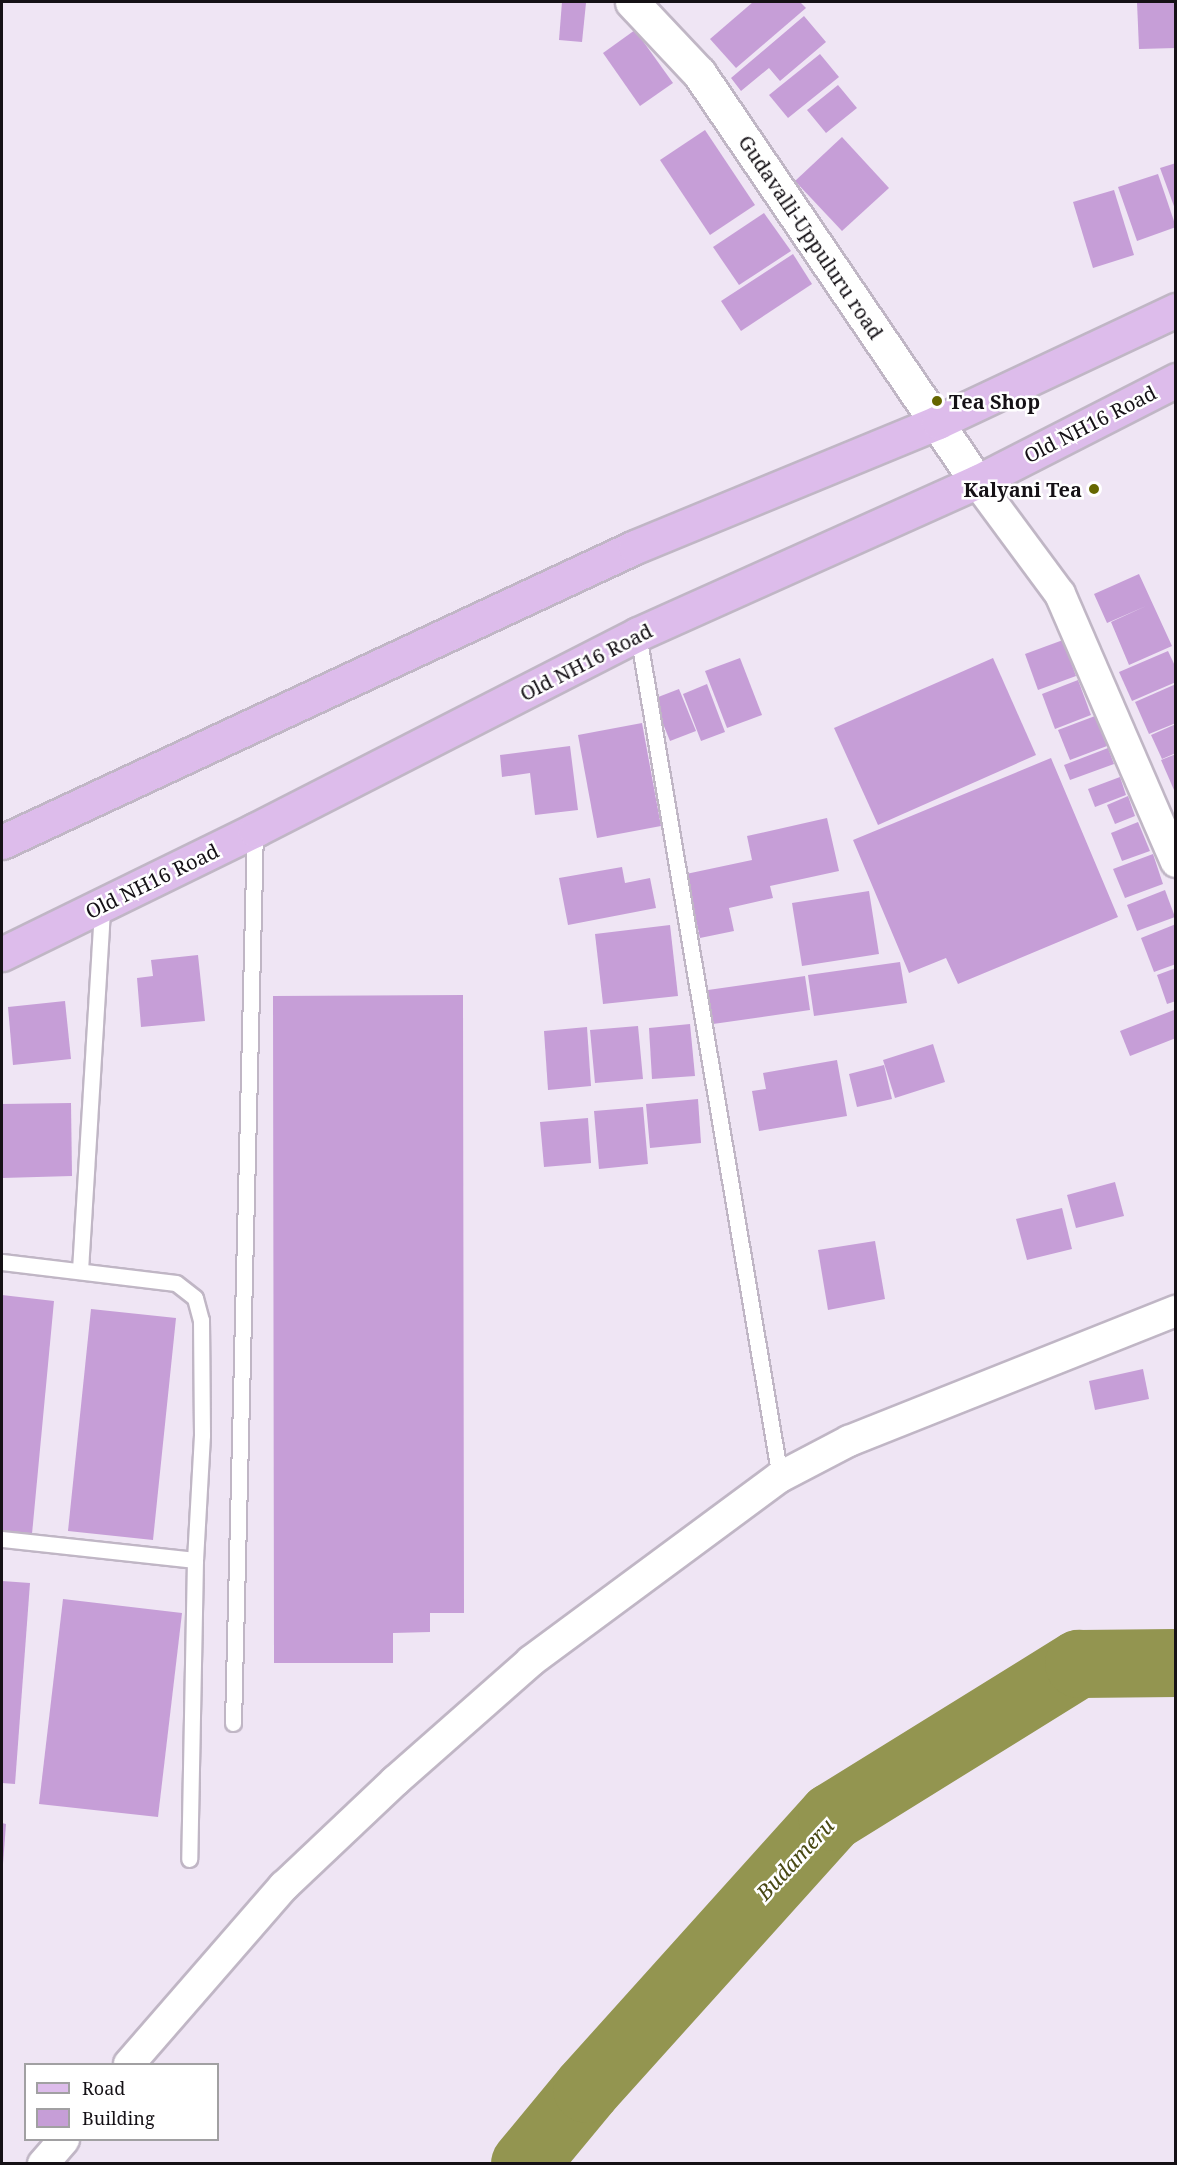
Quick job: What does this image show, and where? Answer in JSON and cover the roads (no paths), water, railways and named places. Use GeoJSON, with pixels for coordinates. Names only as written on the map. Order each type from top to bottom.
{"type":"FeatureCollection","features":[{"type":"Feature","properties":{"kind":"main road","name":"Gudavalli-Uppuluru road"},"geometry":{"type":"LineString","coordinates":[[632,2],[699,73],[978,482]]}},
{"type":"Feature","properties":{"kind":"main road"},"geometry":{"type":"LineString","coordinates":[[2,842],[635,547],[938,422],[1176,310]]}},
{"type":"Feature","properties":{"kind":"main road","name":"Old NH16 Road"},"geometry":{"type":"LineString","coordinates":[[2,954],[255,830],[638,634],[978,482],[1176,380]]}},
{"type":"Feature","properties":{"kind":"street"},"geometry":{"type":"LineString","coordinates":[[978,482],[1060,594],[1176,862]]}},
{"type":"Feature","properties":{"kind":"street"},"geometry":{"type":"LineString","coordinates":[[130,2063],[284,1887],[395,1781],[531,1661],[780,1477],[849,1441],[1176,1311]]}},
{"type":"Feature","properties":{"kind":"street"},"geometry":{"type":"LineString","coordinates":[[43,2163],[62,2141]]}},
{"type":"Feature","properties":{"kind":"lane"},"geometry":{"type":"LineString","coordinates":[[638,634],[780,1477]]}},
{"type":"Feature","properties":{"kind":"lane"},"geometry":{"type":"LineString","coordinates":[[233,1723],[255,830]]}},
{"type":"Feature","properties":{"kind":"lane"},"geometry":{"type":"LineString","coordinates":[[80,1270],[102,906]]}},
{"type":"Feature","properties":{"kind":"lane"},"geometry":{"type":"LineString","coordinates":[[2,1262],[176,1282],[195,1298],[201,1320],[202,1435],[195,1560],[189,1859]]}},
{"type":"Feature","properties":{"kind":"lane"},"geometry":{"type":"LineString","coordinates":[[2,1539],[195,1560]]}},
{"type":"Feature","properties":{"kind":"waterway","name":"Budameru"},"geometry":{"type":"LineString","coordinates":[[525,2164],[587,2089],[832,1817],[1079,1664],[1176,1663]]}},
{"type":"Feature","properties":{"kind":"place","name":"Tea Shop"},"geometry":{"type":"Point","coordinates":[937,401]}},
{"type":"Feature","properties":{"kind":"place","name":"Kalyani Tea"},"geometry":{"type":"Point","coordinates":[1094,489]}}]}
